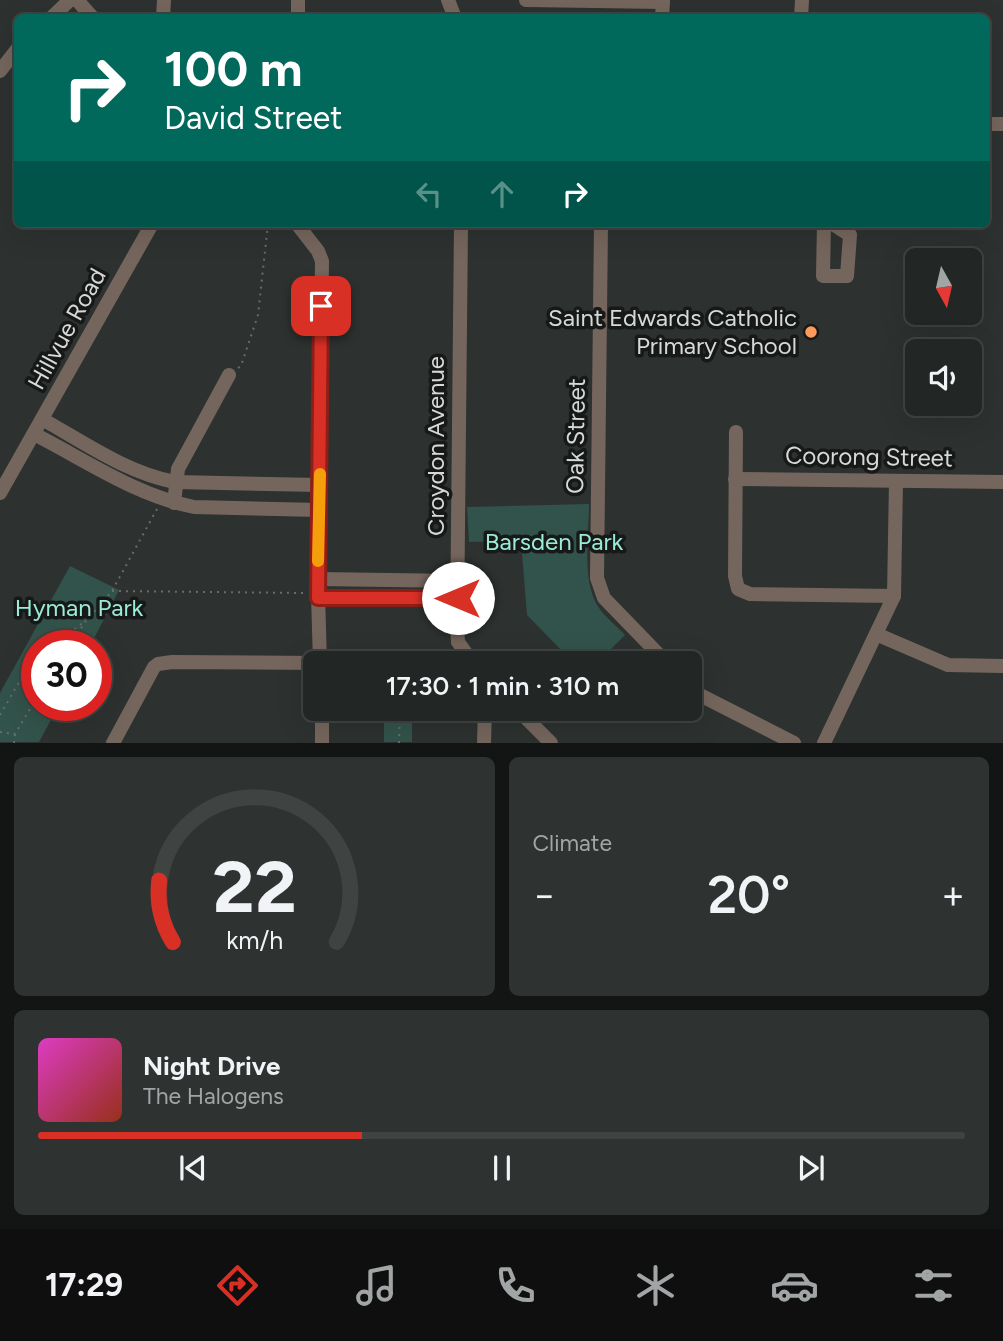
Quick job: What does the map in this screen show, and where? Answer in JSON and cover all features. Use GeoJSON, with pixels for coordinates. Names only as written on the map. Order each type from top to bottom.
{"type":"FeatureCollection","features":[{"type":"Feature","properties":{"kind":"street"},"geometry":{"type":"LineString","coordinates":[[55,14],[70,0]]}},
{"type":"Feature","properties":{"kind":"street"},"geometry":{"type":"LineString","coordinates":[[77,0],[89,14]]}},
{"type":"Feature","properties":{"kind":"street"},"geometry":{"type":"LineString","coordinates":[[526,0],[662,7]]}},
{"type":"Feature","properties":{"kind":"street"},"geometry":{"type":"LineString","coordinates":[[0,71],[14,53]]}},
{"type":"Feature","properties":{"kind":"street","name":"Hillvue Road"},"geometry":{"type":"LineString","coordinates":[[0,493],[150,228]]}},
{"type":"Feature","properties":{"kind":"street"},"geometry":{"type":"LineString","coordinates":[[300,228],[318,251],[322,261],[320,651]]}},
{"type":"Feature","properties":{"kind":"street","name":"Croydon Avenue"},"geometry":{"type":"LineString","coordinates":[[461,228],[458,642],[464,651]]}},
{"type":"Feature","properties":{"kind":"street","name":"Oak Street"},"geometry":{"type":"LineString","coordinates":[[601,228],[597,578],[604,598],[655,651]]}},
{"type":"Feature","properties":{"kind":"street"},"geometry":{"type":"LineString","coordinates":[[824,228],[823,276],[847,276],[850,235],[839,228]]}},
{"type":"Feature","properties":{"kind":"street"},"geometry":{"type":"LineString","coordinates":[[168,501],[178,469],[229,375]]}},
{"type":"Feature","properties":{"kind":"street"},"geometry":{"type":"LineString","coordinates":[[42,419],[153,478],[175,482],[320,485]]}},
{"type":"Feature","properties":{"kind":"street"},"geometry":{"type":"LineString","coordinates":[[736,432],[735,576],[738,589],[750,594],[894,596]]}},
{"type":"Feature","properties":{"kind":"street"},"geometry":{"type":"LineString","coordinates":[[34,434],[125,484],[168,501],[194,507],[319,510]]}},
{"type":"Feature","properties":{"kind":"street","name":"Coorong Street"},"geometry":{"type":"LineString","coordinates":[[735,479],[1003,481]]}},
{"type":"Feature","properties":{"kind":"street"},"geometry":{"type":"LineString","coordinates":[[824,743],[894,596],[896,481]]}},
{"type":"Feature","properties":{"kind":"street"},"geometry":{"type":"LineString","coordinates":[[318,590],[458,581]]}},
{"type":"Feature","properties":{"kind":"street"},"geometry":{"type":"LineString","coordinates":[[318,590],[458,598]]}},
{"type":"Feature","properties":{"kind":"street"},"geometry":{"type":"LineString","coordinates":[[876,634],[948,665],[1003,666]]}},
{"type":"Feature","properties":{"kind":"street"},"geometry":{"type":"LineString","coordinates":[[113,743],[158,664],[303,663]]}},
{"type":"Feature","properties":{"kind":"street"},"geometry":{"type":"LineString","coordinates":[[702,696],[794,743]]}},
{"type":"Feature","properties":{"kind":"street"},"geometry":{"type":"LineString","coordinates":[[322,721],[322,743]]}},
{"type":"Feature","properties":{"kind":"street"},"geometry":{"type":"LineString","coordinates":[[484,743],[485,721]]}},
{"type":"Feature","properties":{"kind":"street"},"geometry":{"type":"LineString","coordinates":[[529,721],[551,743]]}},
{"type":"Feature","properties":{"kind":"path"},"geometry":{"type":"LineString","coordinates":[[229,375],[241,366],[258,315],[267,228]]}},
{"type":"Feature","properties":{"kind":"path"},"geometry":{"type":"LineString","coordinates":[[80,630],[112,591],[168,501]]}},
{"type":"Feature","properties":{"kind":"path"},"geometry":{"type":"LineString","coordinates":[[112,591],[318,590]]}},
{"type":"Feature","properties":{"kind":"path"},"geometry":{"type":"LineString","coordinates":[[74,630],[85,622]]}},
{"type":"Feature","properties":{"kind":"path"},"geometry":{"type":"LineString","coordinates":[[0,715],[21,679]]}},
{"type":"Feature","properties":{"kind":"path"},"geometry":{"type":"LineString","coordinates":[[14,743],[15,734],[23,721]]}},
{"type":"Feature","properties":{"kind":"path"},"geometry":{"type":"LineString","coordinates":[[399,743],[400,721]]}},
{"type":"Feature","properties":{"kind":"path"},"geometry":{"type":"LineString","coordinates":[[0,732],[15,734]]}},
{"type":"Feature","properties":{"kind":"green space","name":"Barsden Park"},"geometry":{"type":"Polygon","coordinates":[[[589,504],[587,558],[593,597],[599,608],[625,635],[609,651],[562,651],[527,615],[522,553],[502,541],[469,542],[467,507],[589,504]]]}},
{"type":"Feature","properties":{"kind":"green space","name":"Hyman Park"},"geometry":{"type":"Polygon","coordinates":[[[70,566],[119,590],[98,630],[35,630],[70,566]]]}},
{"type":"Feature","properties":{"kind":"green space","name":"Hyman Park"},"geometry":{"type":"Polygon","coordinates":[[[21,655],[21,721],[50,721],[39,742],[0,742],[0,693],[21,655]]]}},
{"type":"Feature","properties":{"kind":"green space"},"geometry":{"type":"Polygon","coordinates":[[[384,721],[412,721],[412,742],[384,742],[384,721]]]}},
{"type":"Feature","properties":{"kind":"slow traffic"},"geometry":{"type":"LineString","coordinates":[[318,561],[320,474]]}},
{"type":"Feature","properties":{"kind":"place","name":"Saint Edwards Catholic Primary School"},"geometry":{"type":"Point","coordinates":[811,332]}},
{"type":"Feature","properties":{"kind":"route"},"geometry":{"type":"LineString","coordinates":[[321,306],[318,598],[458,598]]}}]}
